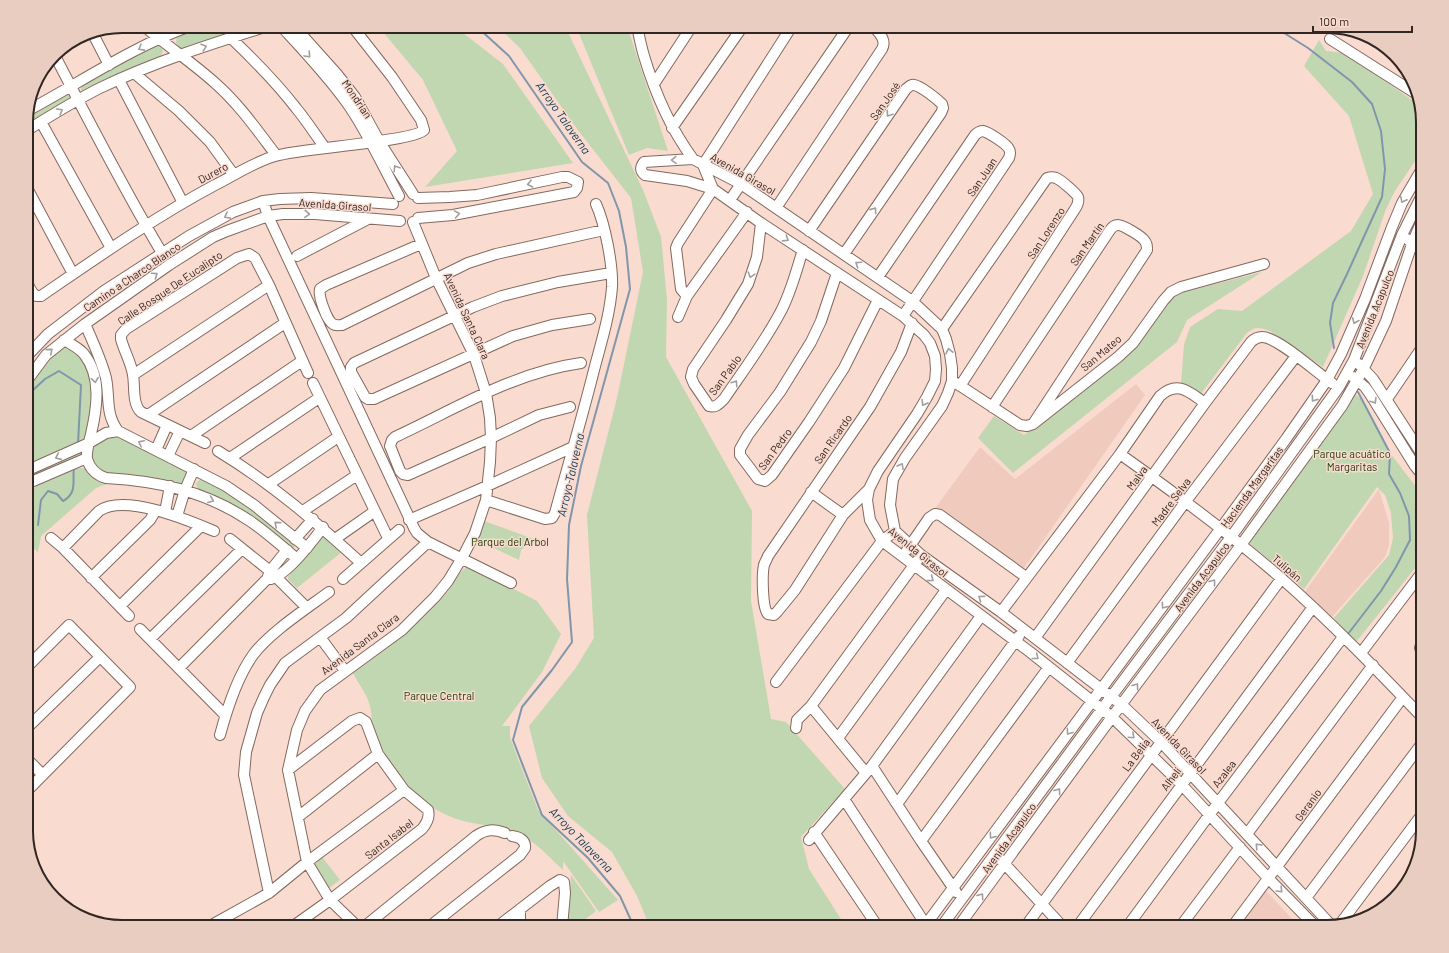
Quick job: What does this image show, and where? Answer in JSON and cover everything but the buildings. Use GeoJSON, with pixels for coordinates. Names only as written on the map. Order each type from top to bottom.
{"type":"FeatureCollection","features":[{"type":"Feature","properties":{"kind":"street"},"geometry":{"type":"LineString","coordinates":[[152,33],[215,83],[242,110],[276,156]]}},
{"type":"Feature","properties":{"kind":"street"},"geometry":{"type":"LineString","coordinates":[[35,103],[71,86],[109,64],[158,39],[173,33]]}},
{"type":"Feature","properties":{"kind":"street"},"geometry":{"type":"LineString","coordinates":[[33,127],[77,100],[134,73],[180,54],[246,33]]}},
{"type":"Feature","properties":{"kind":"street","name":"Mondrian"},"geometry":{"type":"LineString","coordinates":[[288,33],[316,63],[416,196]]}},
{"type":"Feature","properties":{"kind":"street","name":"Mondrian"},"geometry":{"type":"LineString","coordinates":[[300,33],[337,74],[354,96],[375,141],[396,200]]}},
{"type":"Feature","properties":{"kind":"street","name":"Durero"},"geometry":{"type":"LineString","coordinates":[[33,293],[36,296],[41,296],[111,248],[183,202],[234,175],[276,156],[414,135],[424,130],[421,120],[392,77],[357,33]]}},
{"type":"Feature","properties":{"kind":"street"},"geometry":{"type":"LineString","coordinates":[[640,33],[644,55],[672,128],[693,159]]}},
{"type":"Feature","properties":{"kind":"street"},"geometry":{"type":"LineString","coordinates":[[654,84],[687,33]]}},
{"type":"Feature","properties":{"kind":"street"},"geometry":{"type":"LineString","coordinates":[[672,128],[738,33]]}},
{"type":"Feature","properties":{"kind":"street"},"geometry":{"type":"LineString","coordinates":[[687,296],[681,289],[676,248],[713,189],[702,165],[787,33]]}},
{"type":"Feature","properties":{"kind":"street"},"geometry":{"type":"LineString","coordinates":[[730,200],[844,33]]}},
{"type":"Feature","properties":{"kind":"street"},"geometry":{"type":"LineString","coordinates":[[776,208],[882,49],[884,45],[883,38],[879,33]]}},
{"type":"Feature","properties":{"kind":"street"},"geometry":{"type":"LineString","coordinates":[[95,37],[109,64]]}},
{"type":"Feature","properties":{"kind":"street"},"geometry":{"type":"LineString","coordinates":[[231,38],[258,64],[297,108],[325,148]]}},
{"type":"Feature","properties":{"kind":"street"},"geometry":{"type":"LineString","coordinates":[[1330,39],[1410,89]]}},
{"type":"Feature","properties":{"kind":"street"},"geometry":{"type":"LineString","coordinates":[[57,61],[77,100],[162,253]]}},
{"type":"Feature","properties":{"kind":"street"},"geometry":{"type":"LineString","coordinates":[[134,73],[179,111],[210,142],[234,175]]}},
{"type":"Feature","properties":{"kind":"street"},"geometry":{"type":"LineString","coordinates":[[119,80],[183,202]]}},
{"type":"Feature","properties":{"kind":"street","name":"San José"},"geometry":{"type":"LineString","coordinates":[[810,231],[906,89],[914,85],[919,87],[942,104],[943,108],[941,113],[844,254]]}},
{"type":"Feature","properties":{"kind":"street"},"geometry":{"type":"LineString","coordinates":[[41,122],[111,248]]}},
{"type":"Feature","properties":{"kind":"street","name":"San Juan"},"geometry":{"type":"LineString","coordinates":[[878,277],[975,135],[978,132],[987,132],[1006,145],[1010,151],[1009,158],[903,316]]}},
{"type":"Feature","properties":{"kind":"street","name":"Avenida Girasol"},"geometry":{"type":"LineString","coordinates":[[1309,920],[1181,784],[1102,708],[882,541],[873,525],[867,500],[878,471],[917,414],[935,381],[935,356],[930,343],[924,335],[903,316],[761,223],[713,189],[687,181],[645,175],[641,170],[641,166],[644,162],[693,159],[740,184],[912,301],[942,329],[950,354],[956,383],[948,393],[942,406],[905,458],[893,479],[890,505],[895,531],[921,555],[1001,612],[1122,705],[1161,742],[1326,920]]}},
{"type":"Feature","properties":{"kind":"street"},"geometry":{"type":"LineString","coordinates":[[568,177],[578,182],[577,188],[574,192],[453,215],[415,220],[404,223],[394,214],[396,200],[403,194],[450,197],[477,195],[568,177]]}},
{"type":"Feature","properties":{"kind":"street","name":"San Lorenzo"},"geometry":{"type":"LineString","coordinates":[[942,329],[1047,178],[1052,177],[1057,179],[1074,192],[1078,197],[1078,202],[1075,209],[956,383]]}},
{"type":"Feature","properties":{"kind":"street","name":"Avenida Acapulco"},"geometry":{"type":"LineString","coordinates":[[1341,354],[1365,299],[1402,203],[1416,179]]}},
{"type":"Feature","properties":{"kind":"street"},"geometry":{"type":"LineString","coordinates":[[415,220],[421,215],[422,206],[416,196]]}},
{"type":"Feature","properties":{"kind":"street","name":"Avenida Girasol"},"geometry":{"type":"LineString","coordinates":[[263,201],[311,198],[396,200]]}},
{"type":"Feature","properties":{"kind":"street"},"geometry":{"type":"LineString","coordinates":[[33,199],[73,274]]}},
{"type":"Feature","properties":{"kind":"street"},"geometry":{"type":"LineString","coordinates":[[263,201],[268,216],[402,506],[417,533],[428,542],[511,583]]}},
{"type":"Feature","properties":{"kind":"street","name":"Camino a Charco Blanco"},"geometry":{"type":"LineString","coordinates":[[33,350],[48,334],[104,291],[162,253],[189,236],[233,212],[263,201]]}},
{"type":"Feature","properties":{"kind":"street"},"geometry":{"type":"LineString","coordinates":[[486,500],[542,519],[550,520],[555,513],[607,317],[611,291],[611,273],[604,230],[596,204]]}},
{"type":"Feature","properties":{"kind":"street","name":"Avenida Acapulco"},"geometry":{"type":"LineString","coordinates":[[1354,360],[1402,235],[1416,207]]}},
{"type":"Feature","properties":{"kind":"street"},"geometry":{"type":"LineString","coordinates":[[678,317],[687,296],[747,212]]}},
{"type":"Feature","properties":{"kind":"street","name":"Avenida Girasol"},"geometry":{"type":"LineString","coordinates":[[268,216],[302,214],[400,221]]}},
{"type":"Feature","properties":{"kind":"street","name":"Camino a Charco Blanco"},"geometry":{"type":"LineString","coordinates":[[33,372],[46,355],[113,303],[213,238],[268,216]]}},
{"type":"Feature","properties":{"kind":"street"},"geometry":{"type":"LineString","coordinates":[[297,256],[368,219]]}},
{"type":"Feature","properties":{"kind":"street","name":"Avenida Santa Clara"},"geometry":{"type":"LineString","coordinates":[[351,920],[330,900],[307,862],[288,770],[297,730],[305,710],[320,690],[345,670],[402,630],[435,598],[448,581],[475,533],[486,500],[488,486],[491,438],[490,418],[486,394],[474,355],[421,244],[415,220]]}},
{"type":"Feature","properties":{"kind":"street","name":"San Pablo"},"geometry":{"type":"LineString","coordinates":[[761,223],[757,256],[748,284],[693,369],[691,377],[708,406],[713,408],[718,406],[757,352],[780,313],[792,285],[803,250]]}},
{"type":"Feature","properties":{"kind":"street","name":"San Martín"},"geometry":{"type":"LineString","coordinates":[[992,407],[1110,230],[1114,226],[1124,226],[1144,240],[1147,245],[1146,250],[1033,424]]}},
{"type":"Feature","properties":{"kind":"street"},"geometry":{"type":"LineString","coordinates":[[1392,227],[1416,247]]}},
{"type":"Feature","properties":{"kind":"street"},"geometry":{"type":"LineString","coordinates":[[421,244],[323,286],[319,293],[330,321],[337,326],[342,325],[436,278],[485,257],[604,230]]}},
{"type":"Feature","properties":{"kind":"street","name":"Avenida Acapulco"},"geometry":{"type":"LineString","coordinates":[[963,920],[1112,717],[1242,545],[1316,443],[1348,395],[1364,368],[1386,321],[1416,235]]}},
{"type":"Feature","properties":{"kind":"street","name":"Calle Bosque De Eucalipto"},"geometry":{"type":"LineString","coordinates":[[205,444],[141,412],[137,407],[130,361],[121,339],[121,335],[126,329],[240,256],[249,254],[255,258],[269,285],[308,373]]}},
{"type":"Feature","properties":{"kind":"street","name":"San Mateo"},"geometry":{"type":"LineString","coordinates":[[1033,424],[1118,357],[1133,342],[1159,305],[1171,292],[1181,287],[1264,264]]}},
{"type":"Feature","properties":{"kind":"street"},"geometry":{"type":"LineString","coordinates":[[590,319],[526,331],[371,400],[365,397],[351,372],[351,367],[354,363],[487,301],[517,291],[611,273]]}},
{"type":"Feature","properties":{"kind":"street","name":"San Pedro"},"geometry":{"type":"LineString","coordinates":[[837,273],[821,321],[811,342],[780,392],[748,435],[740,449],[740,455],[758,479],[762,481],[768,480],[809,422],[844,368],[878,300]]}},
{"type":"Feature","properties":{"kind":"street"},"geometry":{"type":"LineString","coordinates":[[133,374],[269,285]]}},
{"type":"Feature","properties":{"kind":"street"},"geometry":{"type":"LineString","coordinates":[[104,291],[113,303]]}},
{"type":"Feature","properties":{"kind":"street"},"geometry":{"type":"LineString","coordinates":[[148,415],[285,323]]}},
{"type":"Feature","properties":{"kind":"street","name":"San Ricardo"},"geometry":{"type":"LineString","coordinates":[[843,515],[794,590],[774,615],[768,614],[764,608],[764,564],[811,492],[851,436],[885,382],[901,352],[912,323]]}},
{"type":"Feature","properties":{"kind":"street"},"geometry":{"type":"LineString","coordinates":[[85,324],[98,352],[103,368],[106,380],[110,416],[118,432]]}},
{"type":"Feature","properties":{"kind":"street","name":"Malva"},"geometry":{"type":"LineString","coordinates":[[1035,638],[1153,477],[1205,403],[1251,342],[1256,338],[1262,337],[1275,340],[1296,356]]}},
{"type":"Feature","properties":{"kind":"street"},"geometry":{"type":"LineString","coordinates":[[64,340],[79,349],[84,354],[94,374],[96,404],[87,458],[92,469],[106,478],[140,480],[170,486],[214,501],[251,522],[297,559]]}},
{"type":"Feature","properties":{"kind":"street"},"geometry":{"type":"LineString","coordinates":[[1341,354],[1354,360],[1373,378],[1416,445]]}},
{"type":"Feature","properties":{"kind":"street","name":"Hacienda Margaritas"},"geometry":{"type":"LineString","coordinates":[[1092,700],[1102,689],[1286,439],[1327,380],[1341,354]]}},
{"type":"Feature","properties":{"kind":"street"},"geometry":{"type":"LineString","coordinates":[[1296,356],[1348,395]]}},
{"type":"Feature","properties":{"kind":"street","name":"Madre Selva"},"geometry":{"type":"LineString","coordinates":[[1067,663],[1186,501],[1296,356]]}},
{"type":"Feature","properties":{"kind":"street"},"geometry":{"type":"LineString","coordinates":[[1387,399],[1416,356]]}},
{"type":"Feature","properties":{"kind":"street"},"geometry":{"type":"LineString","coordinates":[[33,360],[38,364]]}},
{"type":"Feature","properties":{"kind":"street","name":"Hacienda Margaritas"},"geometry":{"type":"LineString","coordinates":[[1102,708],[1231,537],[1339,387],[1354,360]]}},
{"type":"Feature","properties":{"kind":"street"},"geometry":{"type":"LineString","coordinates":[[191,436],[302,361]]}},
{"type":"Feature","properties":{"kind":"street"},"geometry":{"type":"LineString","coordinates":[[570,407],[539,415],[408,475],[403,474],[400,470],[390,446],[392,440],[395,438],[513,381],[545,370],[581,363]]}},
{"type":"Feature","properties":{"kind":"street"},"geometry":{"type":"LineString","coordinates":[[1335,366],[1357,380],[1370,394],[1415,466]]}},
{"type":"Feature","properties":{"kind":"street"},"geometry":{"type":"LineString","coordinates":[[313,383],[388,538]]}},
{"type":"Feature","properties":{"kind":"street"},"geometry":{"type":"LineString","coordinates":[[956,383],[1020,424],[1027,426],[1033,424]]}},
{"type":"Feature","properties":{"kind":"street"},"geometry":{"type":"LineString","coordinates":[[1001,612],[1120,454],[1160,396],[1166,390],[1177,387],[1183,389],[1205,403]]}},
{"type":"Feature","properties":{"kind":"street"},"geometry":{"type":"LineString","coordinates":[[230,458],[319,398]]}},
{"type":"Feature","properties":{"kind":"street"},"geometry":{"type":"LineString","coordinates":[[156,450],[167,425]]}},
{"type":"Feature","properties":{"kind":"street"},"geometry":{"type":"LineString","coordinates":[[168,456],[180,431]]}},
{"type":"Feature","properties":{"kind":"street"},"geometry":{"type":"LineString","coordinates":[[33,468],[89,443],[106,433],[118,432],[226,486],[254,505],[307,548]]}},
{"type":"Feature","properties":{"kind":"street"},"geometry":{"type":"LineString","coordinates":[[269,484],[338,437]]}},
{"type":"Feature","properties":{"kind":"street"},"geometry":{"type":"LineString","coordinates":[[409,520],[573,447]]}},
{"type":"Feature","properties":{"kind":"street"},"geometry":{"type":"LineString","coordinates":[[218,451],[269,484],[313,519],[361,563]]}},
{"type":"Feature","properties":{"kind":"street","name":"Tulipán"},"geometry":{"type":"LineString","coordinates":[[1120,454],[1186,501],[1242,545],[1313,607],[1361,653],[1416,711]]}},
{"type":"Feature","properties":{"kind":"street"},"geometry":{"type":"LineString","coordinates":[[33,480],[87,458]]}},
{"type":"Feature","properties":{"kind":"street"},"geometry":{"type":"LineString","coordinates":[[177,516],[185,490],[194,469]]}},
{"type":"Feature","properties":{"kind":"street"},"geometry":{"type":"LineString","coordinates":[[878,471],[893,479]]}},
{"type":"Feature","properties":{"kind":"street"},"geometry":{"type":"LineString","coordinates":[[303,511],[357,475]]}},
{"type":"Feature","properties":{"kind":"street"},"geometry":{"type":"LineString","coordinates":[[91,578],[160,511],[170,486]]}},
{"type":"Feature","properties":{"kind":"street"},"geometry":{"type":"LineString","coordinates":[[811,492],[843,515],[870,489]]}},
{"type":"Feature","properties":{"kind":"street"},"geometry":{"type":"LineString","coordinates":[[63,548],[99,511],[106,506],[113,505],[127,505],[160,511],[177,516],[214,531]]}},
{"type":"Feature","properties":{"kind":"street"},"geometry":{"type":"LineString","coordinates":[[335,539],[375,511]]}},
{"type":"Feature","properties":{"kind":"street"},"geometry":{"type":"LineString","coordinates":[[902,557],[929,518],[935,514],[944,516],[1026,577]]}},
{"type":"Feature","properties":{"kind":"street"},"geometry":{"type":"LineString","coordinates":[[295,539],[313,519]]}},
{"type":"Feature","properties":{"kind":"street"},"geometry":{"type":"LineString","coordinates":[[120,606],[201,526]]}},
{"type":"Feature","properties":{"kind":"street"},"geometry":{"type":"LineString","coordinates":[[179,668],[271,576],[297,559],[323,528]]}},
{"type":"Feature","properties":{"kind":"street"},"geometry":{"type":"LineString","coordinates":[[343,579],[388,538],[399,530]]}},
{"type":"Feature","properties":{"kind":"street"},"geometry":{"type":"LineString","coordinates":[[776,682],[882,541],[895,531]]}},
{"type":"Feature","properties":{"kind":"street"},"geometry":{"type":"LineString","coordinates":[[51,538],[63,548],[129,616]]}},
{"type":"Feature","properties":{"kind":"street"},"geometry":{"type":"LineString","coordinates":[[230,539],[306,608]]}},
{"type":"Feature","properties":{"kind":"street"},"geometry":{"type":"LineString","coordinates":[[268,893],[244,775],[246,752],[257,713],[270,685],[285,663],[346,618],[428,542]]}},
{"type":"Feature","properties":{"kind":"street"},"geometry":{"type":"LineString","coordinates":[[151,638],[242,549]]}},
{"type":"Feature","properties":{"kind":"street"},"geometry":{"type":"LineString","coordinates":[[271,576],[287,550]]}},
{"type":"Feature","properties":{"kind":"street"},"geometry":{"type":"LineString","coordinates":[[796,728],[797,720],[811,706],[921,555]]}},
{"type":"Feature","properties":{"kind":"street","name":"La Belia"},"geometry":{"type":"LineString","coordinates":[[1029,920],[1281,579]]}},
{"type":"Feature","properties":{"kind":"street"},"geometry":{"type":"LineString","coordinates":[[1361,653],[1416,580]]}},
{"type":"Feature","properties":{"kind":"street"},"geometry":{"type":"LineString","coordinates":[[838,738],[946,590]]}},
{"type":"Feature","properties":{"kind":"street"},"geometry":{"type":"LineString","coordinates":[[220,735],[225,715],[244,670],[253,654],[306,608],[329,592]]}},
{"type":"Feature","properties":{"kind":"street","name":"Alhelí"},"geometry":{"type":"LineString","coordinates":[[1082,920],[1313,607]]}},
{"type":"Feature","properties":{"kind":"street"},"geometry":{"type":"LineString","coordinates":[[873,920],[812,836],[869,769],[981,616]]}},
{"type":"Feature","properties":{"kind":"street"},"geometry":{"type":"LineString","coordinates":[[33,661],[69,625],[130,687],[33,785]]}},
{"type":"Feature","properties":{"kind":"street"},"geometry":{"type":"LineString","coordinates":[[140,629],[151,638],[225,715]]}},
{"type":"Feature","properties":{"kind":"street"},"geometry":{"type":"LineString","coordinates":[[897,804],[1024,630]]}},
{"type":"Feature","properties":{"kind":"street"},"geometry":{"type":"LineString","coordinates":[[320,637],[345,670]]}},
{"type":"Feature","properties":{"kind":"street","name":"Azalea"},"geometry":{"type":"LineString","coordinates":[[1132,920],[1343,637]]}},
{"type":"Feature","properties":{"kind":"street"},"geometry":{"type":"LineString","coordinates":[[33,722],[100,657]]}},
{"type":"Feature","properties":{"kind":"street"},"geometry":{"type":"LineString","coordinates":[[1247,834],[1372,666]]}},
{"type":"Feature","properties":{"kind":"street"},"geometry":{"type":"LineString","coordinates":[[920,841],[1049,667]]}},
{"type":"Feature","properties":{"kind":"street"},"geometry":{"type":"LineString","coordinates":[[1116,670],[1126,678]]}},
{"type":"Feature","properties":{"kind":"street","name":"Geranio"},"geometry":{"type":"LineString","coordinates":[[1237,920],[1403,697]]}},
{"type":"Feature","properties":{"kind":"street","name":"Avenida Acapulco"},"geometry":{"type":"LineString","coordinates":[[929,920],[1092,700]]}},
{"type":"Feature","properties":{"kind":"street"},"geometry":{"type":"LineString","coordinates":[[811,706],[838,738],[869,769],[897,804],[920,841],[962,900]]}},
{"type":"Feature","properties":{"kind":"street","name":"Avenida Acapulco"},"geometry":{"type":"LineString","coordinates":[[946,920],[1102,708]]}},
{"type":"Feature","properties":{"kind":"street"},"geometry":{"type":"LineString","coordinates":[[220,920],[268,893],[404,790],[378,754],[366,722],[361,718],[352,721],[288,770]]}},
{"type":"Feature","properties":{"kind":"street"},"geometry":{"type":"LineString","coordinates":[[1306,898],[1416,751]]}},
{"type":"Feature","properties":{"kind":"street"},"geometry":{"type":"LineString","coordinates":[[298,817],[378,754]]}},
{"type":"Feature","properties":{"kind":"street"},"geometry":{"type":"LineString","coordinates":[[33,765],[43,775]]}},
{"type":"Feature","properties":{"kind":"street","name":"Santa Isabel"},"geometry":{"type":"LineString","coordinates":[[330,900],[426,825],[428,810],[404,790]]}},
{"type":"Feature","properties":{"kind":"street"},"geometry":{"type":"LineString","coordinates":[[844,799],[921,920]]}},
{"type":"Feature","properties":{"kind":"street"},"geometry":{"type":"LineString","coordinates":[[1344,918],[1416,822]]}},
{"type":"Feature","properties":{"kind":"street"},"geometry":{"type":"LineString","coordinates":[[373,920],[483,831],[497,830],[523,840],[525,848],[520,855],[438,920]]}},
{"type":"Feature","properties":{"kind":"street"},"geometry":{"type":"LineString","coordinates":[[1185,920],[1240,847]]}},
{"type":"Feature","properties":{"kind":"street"},"geometry":{"type":"LineString","coordinates":[[995,854],[1056,920]]}},
{"type":"Feature","properties":{"kind":"street"},"geometry":{"type":"LineString","coordinates":[[506,920],[558,880],[562,880],[564,882],[565,893],[563,920]]}},
{"type":"Feature","properties":{"kind":"street"},"geometry":{"type":"LineString","coordinates":[[302,920],[330,900]]}},
{"type":"Feature","properties":{"kind":"street"},"geometry":{"type":"LineString","coordinates":[[520,909],[520,920]]}},
{"type":"Feature","properties":{"kind":"shaded area"},"geometry":{"type":"Polygon","coordinates":[[[1136,384],[1145,395],[1022,571],[936,507],[980,447],[1015,479],[1136,384]]]}},
{"type":"Feature","properties":{"kind":"shaded area"},"geometry":{"type":"Polygon","coordinates":[[[1379,489],[1389,523],[1389,545],[1385,557],[1332,617],[1304,593],[1379,489]]]}},
{"type":"Feature","properties":{"kind":"shaded area"},"geometry":{"type":"Polygon","coordinates":[[[1265,890],[1293,920],[1242,920],[1265,890]]]}},
{"type":"Feature","properties":{"kind":"green space"},"geometry":{"type":"Polygon","coordinates":[[[183,33],[231,33],[182,49],[176,43],[177,35],[183,33]]]}},
{"type":"Feature","properties":{"kind":"green space"},"geometry":{"type":"Polygon","coordinates":[[[384,33],[463,33],[503,64],[573,163],[425,187],[457,151],[423,80],[384,33]]]}},
{"type":"Feature","properties":{"kind":"green space"},"geometry":{"type":"Polygon","coordinates":[[[504,33],[568,33],[643,190],[661,237],[667,299],[666,357],[752,511],[751,601],[771,719],[786,722],[845,789],[801,837],[809,869],[842,920],[647,920],[637,896],[612,852],[568,816],[542,778],[529,726],[575,669],[594,638],[587,515],[617,398],[643,272],[631,198],[577,129],[520,48],[504,33]]]}},
{"type":"Feature","properties":{"kind":"green space"},"geometry":{"type":"Polygon","coordinates":[[[579,33],[629,33],[668,151],[647,148],[629,155],[579,33]]]}},
{"type":"Feature","properties":{"kind":"green space"},"geometry":{"type":"Polygon","coordinates":[[[1319,40],[1326,51],[1345,53],[1413,101],[1416,122],[1416,160],[1395,191],[1386,209],[1363,276],[1323,367],[1270,331],[1254,328],[1246,334],[1200,395],[1181,383],[1184,345],[1190,327],[1218,309],[1242,311],[1351,231],[1373,194],[1349,116],[1304,66],[1319,40]]]}},
{"type":"Feature","properties":{"kind":"green space"},"geometry":{"type":"Polygon","coordinates":[[[159,45],[163,50],[161,57],[86,93],[81,90],[81,84],[159,45]]]}},
{"type":"Feature","properties":{"kind":"green space"},"geometry":{"type":"Polygon","coordinates":[[[66,94],[72,98],[33,122],[34,112],[66,94]]]}},
{"type":"Feature","properties":{"kind":"green space"},"geometry":{"type":"Polygon","coordinates":[[[1262,272],[1187,320],[1177,342],[1013,473],[978,438],[994,416],[1024,435],[1135,344],[1169,296],[1262,272]]]}},
{"type":"Feature","properties":{"kind":"green space"},"geometry":{"type":"Polygon","coordinates":[[[67,348],[77,351],[90,372],[93,406],[86,437],[76,446],[33,461],[33,383],[55,353],[67,348]]]}},
{"type":"Feature","properties":{"kind":"green space","name":"Parque acuático Margaritas"},"geometry":{"type":"Polygon","coordinates":[[[1352,391],[1363,401],[1390,453],[1416,487],[1416,567],[1357,641],[1348,634],[1334,618],[1389,555],[1393,538],[1391,513],[1385,495],[1377,487],[1304,589],[1248,542],[1352,391]]]}},
{"type":"Feature","properties":{"kind":"green space"},"geometry":{"type":"Polygon","coordinates":[[[111,435],[122,437],[187,471],[188,473],[183,483],[178,484],[98,472],[91,458],[92,449],[99,442],[111,435]]]}},
{"type":"Feature","properties":{"kind":"green space"},"geometry":{"type":"Polygon","coordinates":[[[81,451],[85,454],[33,477],[33,473],[81,451]]]}},
{"type":"Feature","properties":{"kind":"green space"},"geometry":{"type":"Polygon","coordinates":[[[83,468],[110,483],[96,488],[41,536],[38,552],[33,548],[33,490],[37,484],[73,469],[83,468]]]}},
{"type":"Feature","properties":{"kind":"green space"},"geometry":{"type":"Polygon","coordinates":[[[201,479],[227,493],[250,509],[295,545],[294,548],[217,498],[198,489],[196,483],[201,479]]]}},
{"type":"Feature","properties":{"kind":"green space","name":"Parque del Arbol"},"geometry":{"type":"Polygon","coordinates":[[[484,521],[534,539],[521,550],[519,560],[477,540],[484,521]]]}},
{"type":"Feature","properties":{"kind":"green space"},"geometry":{"type":"Polygon","coordinates":[[[323,535],[343,551],[297,588],[288,579],[288,577],[323,535]]]}},
{"type":"Feature","properties":{"kind":"green space","name":"Parque Central"},"geometry":{"type":"Polygon","coordinates":[[[469,566],[537,601],[561,634],[542,672],[502,726],[510,726],[510,737],[538,810],[618,900],[599,912],[563,861],[563,870],[536,845],[519,834],[505,829],[457,819],[448,816],[430,806],[406,786],[384,757],[378,745],[374,733],[368,699],[353,673],[391,645],[427,614],[448,591],[462,571],[469,566]]]}},
{"type":"Feature","properties":{"kind":"green space"},"geometry":{"type":"Polygon","coordinates":[[[322,857],[340,880],[329,888],[314,865],[322,857]]]}},
{"type":"Feature","properties":{"kind":"green space"},"geometry":{"type":"Polygon","coordinates":[[[571,875],[596,911],[584,920],[568,920],[571,875]]]}},
{"type":"Feature","properties":{"kind":"waterway","name":"Arroyo Talaverna"},"geometry":{"type":"LineString","coordinates":[[484,33],[509,56],[582,162],[608,183],[619,211],[626,247],[630,289],[581,466],[569,525],[567,579],[572,642],[552,670],[522,707],[513,740],[542,815],[588,858],[620,896],[631,920]]}},
{"type":"Feature","properties":{"kind":"waterway"},"geometry":{"type":"LineString","coordinates":[[1284,33],[1308,48],[1352,82],[1372,104],[1381,131],[1385,169],[1382,197],[1333,303],[1330,323],[1334,348]]}},
{"type":"Feature","properties":{"kind":"waterway"},"geometry":{"type":"LineString","coordinates":[[33,390],[45,379],[59,371],[81,385],[78,444]]}},
{"type":"Feature","properties":{"kind":"waterway"},"geometry":{"type":"LineString","coordinates":[[1348,634],[1381,591],[1410,540],[1409,516],[1400,493],[1389,474],[1390,453],[1358,392]]}},
{"type":"Feature","properties":{"kind":"waterway"},"geometry":{"type":"LineString","coordinates":[[38,525],[41,500],[48,491],[57,494],[63,501],[71,494],[73,490],[74,467]]}}]}
